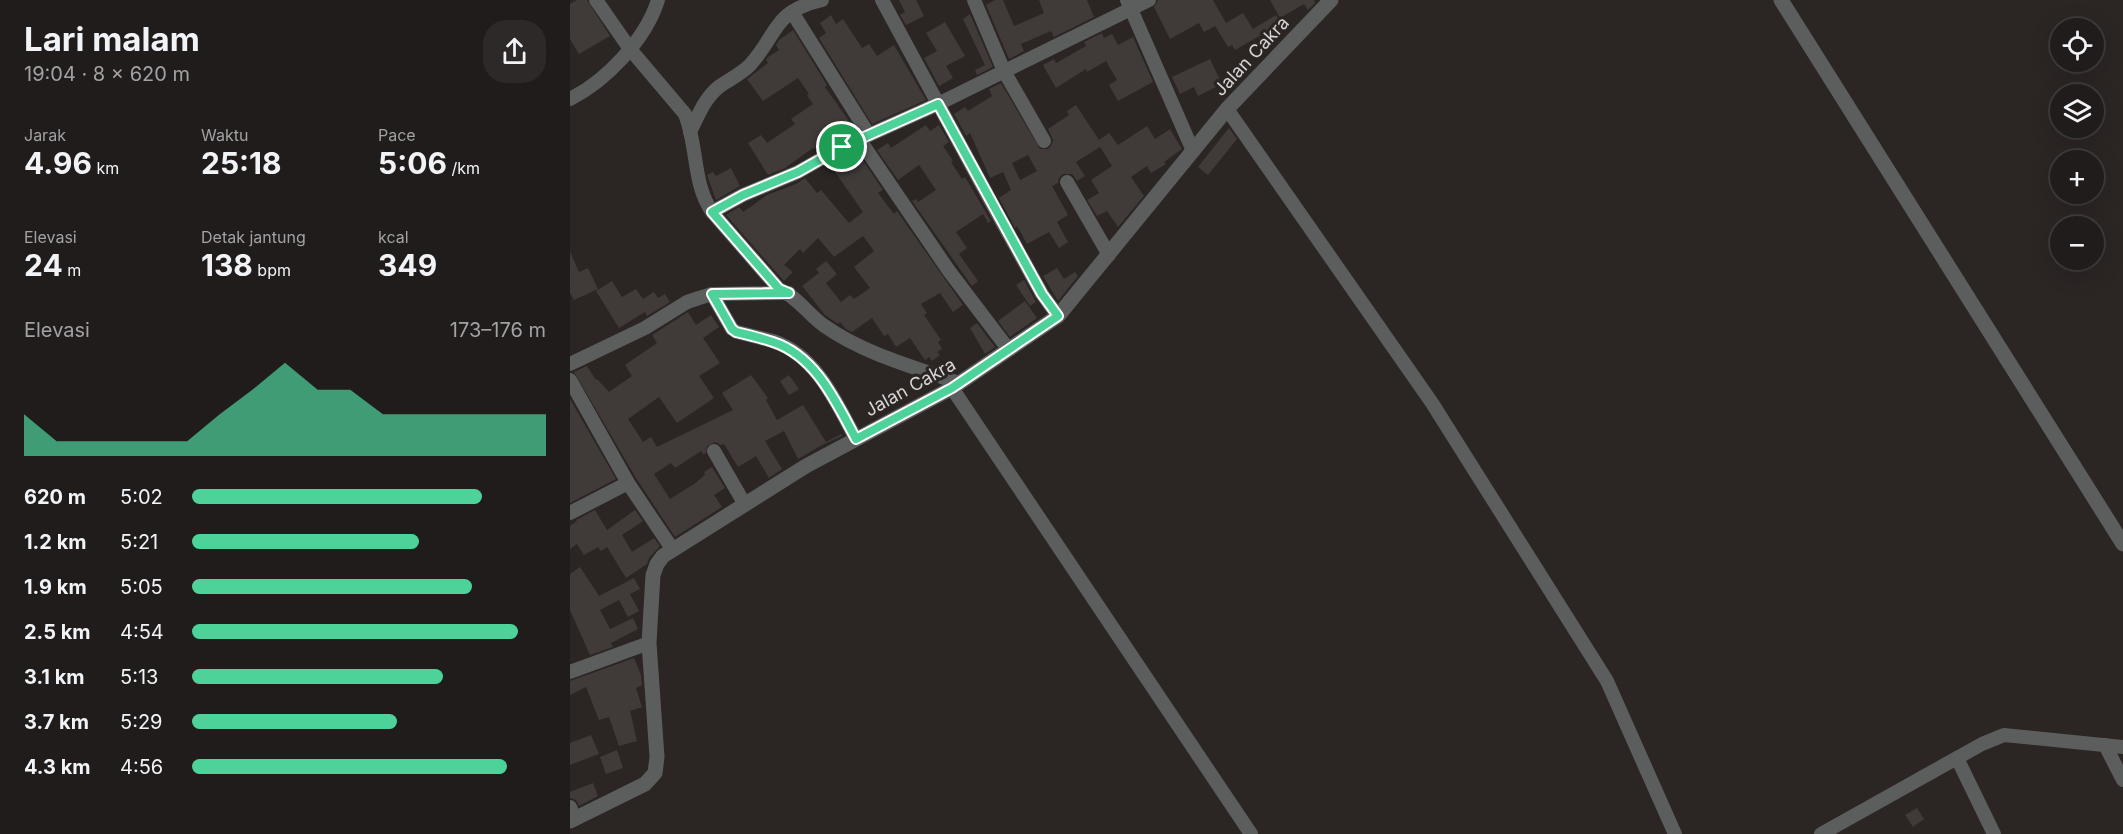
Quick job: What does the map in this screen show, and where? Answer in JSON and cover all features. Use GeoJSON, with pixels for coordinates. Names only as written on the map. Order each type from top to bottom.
{"type":"FeatureCollection","features":[{"type":"Feature","properties":{"kind":"street"},"geometry":{"type":"LineString","coordinates":[[596,0],[630,49],[681,108],[689,123],[697,178],[704,201],[779,289],[789,293],[824,327],[860,346],[955,385],[1251,834]]}},
{"type":"Feature","properties":{"kind":"street"},"geometry":{"type":"LineString","coordinates":[[570,99],[584,92],[630,49],[647,28],[658,0]]}},
{"type":"Feature","properties":{"kind":"street"},"geometry":{"type":"LineString","coordinates":[[690,132],[712,93],[741,73],[759,54],[785,16],[801,5],[822,0]]}},
{"type":"Feature","properties":{"kind":"street"},"geometry":{"type":"LineString","coordinates":[[882,0],[1042,294],[1058,316]]}},
{"type":"Feature","properties":{"kind":"street"},"geometry":{"type":"LineString","coordinates":[[974,0],[1004,71],[1044,141]]}},
{"type":"Feature","properties":{"kind":"street"},"geometry":{"type":"LineString","coordinates":[[712,212],[743,195],[798,172],[864,137],[938,104],[1129,4],[1149,0]]}},
{"type":"Feature","properties":{"kind":"street","name":"Jalan Cakra"},"geometry":{"type":"LineString","coordinates":[[572,816],[645,784],[655,772],[657,757],[649,644],[653,575],[663,556],[806,466],[955,385],[1058,316],[1227,109],[1331,0]]}},
{"type":"Feature","properties":{"kind":"street"},"geometry":{"type":"LineString","coordinates":[[1781,0],[2123,544]]}},
{"type":"Feature","properties":{"kind":"street"},"geometry":{"type":"LineString","coordinates":[[1129,4],[1193,151]]}},
{"type":"Feature","properties":{"kind":"street"},"geometry":{"type":"LineString","coordinates":[[792,12],[864,137],[949,271],[1009,350]]}},
{"type":"Feature","properties":{"kind":"street"},"geometry":{"type":"LineString","coordinates":[[1227,109],[1432,403],[1607,681],[1675,834]]}},
{"type":"Feature","properties":{"kind":"street"},"geometry":{"type":"LineString","coordinates":[[1067,182],[1109,255]]}},
{"type":"Feature","properties":{"kind":"street"},"geometry":{"type":"LineString","coordinates":[[570,364],[645,328],[687,302],[712,294],[789,293]]}},
{"type":"Feature","properties":{"kind":"street"},"geometry":{"type":"LineString","coordinates":[[712,294],[736,332],[774,342],[798,356],[815,371],[829,388],[856,439]]}},
{"type":"Feature","properties":{"kind":"street"},"geometry":{"type":"LineString","coordinates":[[570,380],[628,483],[673,550]]}},
{"type":"Feature","properties":{"kind":"street"},"geometry":{"type":"LineString","coordinates":[[714,452],[744,503]]}},
{"type":"Feature","properties":{"kind":"street"},"geometry":{"type":"LineString","coordinates":[[570,513],[628,483]]}},
{"type":"Feature","properties":{"kind":"street"},"geometry":{"type":"LineString","coordinates":[[570,672],[649,644]]}},
{"type":"Feature","properties":{"kind":"street"},"geometry":{"type":"LineString","coordinates":[[1821,834],[1957,758],[2004,735],[2123,747]]}},
{"type":"Feature","properties":{"kind":"street"},"geometry":{"type":"LineString","coordinates":[[2105,745],[2123,780]]}},
{"type":"Feature","properties":{"kind":"street"},"geometry":{"type":"LineString","coordinates":[[1957,758],[1994,834]]}},
{"type":"Feature","properties":{"kind":"building"},"geometry":{"type":"Polygon","coordinates":[[[577,0],[587,0],[610,36],[579,54],[570,39],[570,4],[577,0]]]}},
{"type":"Feature","properties":{"kind":"building"},"geometry":{"type":"Polygon","coordinates":[[[899,0],[916,0],[924,16],[906,25],[900,15],[905,12],[899,0]]]}},
{"type":"Feature","properties":{"kind":"building"},"geometry":{"type":"Polygon","coordinates":[[[995,0],[1003,0],[1014,26],[1044,13],[1039,0],[1087,0],[1094,17],[1054,37],[1051,31],[1021,44],[1024,51],[1009,59],[986,5],[995,0]]]}},
{"type":"Feature","properties":{"kind":"building"},"geometry":{"type":"Polygon","coordinates":[[[1158,0],[1213,0],[1226,23],[1243,13],[1253,29],[1276,15],[1284,27],[1271,35],[1268,31],[1235,50],[1232,45],[1228,47],[1215,26],[1204,32],[1199,23],[1170,39],[1154,7],[1158,0]]]}},
{"type":"Feature","properties":{"kind":"building"},"geometry":{"type":"Polygon","coordinates":[[[1270,0],[1314,0],[1315,3],[1308,10],[1304,4],[1280,18],[1270,0]]]}},
{"type":"Feature","properties":{"kind":"building"},"geometry":{"type":"Polygon","coordinates":[[[970,14],[993,67],[977,75],[975,70],[985,65],[963,19],[970,14]]]}},
{"type":"Feature","properties":{"kind":"building"},"geometry":{"type":"Polygon","coordinates":[[[831,15],[836,24],[843,19],[862,48],[869,44],[877,56],[894,45],[926,100],[872,124],[819,38],[826,33],[820,23],[831,15]]]}},
{"type":"Feature","properties":{"kind":"building"},"geometry":{"type":"Polygon","coordinates":[[[945,22],[965,56],[946,66],[953,78],[939,86],[924,58],[937,51],[926,33],[945,22]]]}},
{"type":"Feature","properties":{"kind":"building"},"geometry":{"type":"Polygon","coordinates":[[[793,30],[827,85],[825,87],[854,128],[828,145],[826,142],[813,148],[785,168],[768,175],[748,143],[761,135],[767,143],[795,124],[791,119],[813,104],[798,78],[763,101],[747,79],[768,63],[766,60],[768,57],[779,50],[776,45],[779,40],[793,30]]]}},
{"type":"Feature","properties":{"kind":"building"},"geometry":{"type":"Polygon","coordinates":[[[1102,33],[1104,38],[1112,34],[1118,45],[1133,37],[1153,82],[1118,101],[1109,85],[1117,80],[1106,61],[1087,72],[1086,69],[1056,88],[1043,65],[1054,59],[1056,63],[1086,46],[1084,42],[1102,33]]]}},
{"type":"Feature","properties":{"kind":"building"},"geometry":{"type":"Polygon","coordinates":[[[1210,59],[1222,84],[1198,96],[1194,87],[1180,94],[1172,77],[1210,59]]]}},
{"type":"Feature","properties":{"kind":"building"},"geometry":{"type":"Polygon","coordinates":[[[1001,83],[1040,149],[1048,149],[1051,146],[1053,140],[1048,129],[1069,115],[1067,111],[1076,105],[1099,140],[1109,133],[1118,145],[1147,126],[1155,139],[1170,129],[1182,149],[1164,162],[1166,164],[1151,173],[1147,166],[1131,177],[1144,196],[1118,227],[1107,211],[1097,216],[1087,200],[1099,193],[1091,180],[1112,166],[1100,147],[1076,162],[1085,176],[1077,181],[1072,174],[1063,174],[1058,183],[1052,186],[1068,215],[1057,222],[1068,242],[1059,248],[1049,232],[1027,244],[1017,226],[1015,228],[999,198],[1011,190],[1003,172],[990,178],[970,133],[966,136],[954,114],[965,107],[968,111],[992,96],[989,89],[1001,83]],[[1028,155],[1012,163],[1020,180],[1037,171],[1028,155]]]}},
{"type":"Feature","properties":{"kind":"building"},"geometry":{"type":"Polygon","coordinates":[[[926,125],[930,131],[939,125],[949,142],[943,146],[953,161],[951,162],[962,179],[965,177],[991,221],[988,223],[983,214],[956,232],[967,248],[959,254],[978,281],[972,286],[912,201],[916,199],[918,202],[936,190],[919,165],[898,180],[877,150],[888,143],[891,148],[926,125]]]}},
{"type":"Feature","properties":{"kind":"building"},"geometry":{"type":"Polygon","coordinates":[[[1229,128],[1237,139],[1208,175],[1198,167],[1229,128]]]}},
{"type":"Feature","properties":{"kind":"building"},"geometry":{"type":"Polygon","coordinates":[[[858,153],[883,190],[878,193],[894,214],[897,211],[963,305],[953,312],[940,293],[921,304],[927,313],[924,315],[941,340],[938,342],[942,349],[937,352],[940,355],[932,361],[929,357],[925,360],[910,338],[896,347],[888,334],[884,336],[872,318],[852,332],[846,329],[840,322],[838,324],[825,315],[802,286],[819,273],[816,269],[826,261],[837,274],[826,283],[841,302],[850,295],[854,299],[870,288],[854,267],[874,251],[863,236],[834,257],[818,238],[803,253],[800,249],[784,265],[793,272],[784,281],[726,215],[739,207],[743,212],[767,195],[796,184],[805,178],[817,193],[821,190],[849,223],[863,212],[833,169],[858,153]]]}},
{"type":"Feature","properties":{"kind":"building"},"geometry":{"type":"Polygon","coordinates":[[[731,168],[740,186],[716,200],[707,175],[713,172],[716,176],[731,168]]]}},
{"type":"Feature","properties":{"kind":"building"},"geometry":{"type":"Polygon","coordinates":[[[570,252],[579,272],[588,268],[598,289],[574,300],[570,293],[570,252]]]}},
{"type":"Feature","properties":{"kind":"building"},"geometry":{"type":"Polygon","coordinates":[[[1057,268],[1064,279],[1075,272],[1078,276],[1058,301],[1043,276],[1057,268]]]}},
{"type":"Feature","properties":{"kind":"building"},"geometry":{"type":"Polygon","coordinates":[[[1024,280],[1036,302],[1030,306],[1016,285],[1024,280]]]}},
{"type":"Feature","properties":{"kind":"building"},"geometry":{"type":"Polygon","coordinates":[[[612,281],[622,297],[636,289],[643,299],[654,292],[658,298],[665,294],[670,302],[647,316],[645,312],[619,328],[596,291],[612,281]]]}},
{"type":"Feature","properties":{"kind":"building"},"geometry":{"type":"Polygon","coordinates":[[[1025,301],[1037,318],[1010,337],[998,321],[1025,301]]]}},
{"type":"Feature","properties":{"kind":"building"},"geometry":{"type":"Polygon","coordinates":[[[688,312],[696,325],[711,315],[719,327],[703,338],[720,363],[699,376],[714,398],[677,423],[659,397],[628,419],[643,442],[651,437],[657,447],[733,410],[722,393],[751,375],[768,398],[766,400],[777,420],[803,405],[826,442],[841,434],[842,436],[798,459],[784,431],[765,441],[782,469],[769,478],[756,456],[738,467],[724,444],[715,442],[707,446],[706,453],[703,454],[701,451],[675,468],[671,463],[654,474],[670,499],[694,484],[705,475],[704,472],[712,467],[725,488],[714,495],[722,507],[675,537],[636,478],[574,372],[587,366],[596,380],[609,392],[632,376],[625,365],[657,343],[652,335],[688,312]]]}},
{"type":"Feature","properties":{"kind":"building"},"geometry":{"type":"Polygon","coordinates":[[[977,323],[995,347],[985,354],[970,328],[977,323]]]}},
{"type":"Feature","properties":{"kind":"building"},"geometry":{"type":"Polygon","coordinates":[[[789,375],[799,389],[789,395],[780,381],[789,375]]]}},
{"type":"Feature","properties":{"kind":"building"},"geometry":{"type":"Polygon","coordinates":[[[570,399],[616,479],[570,503],[570,399]]]}},
{"type":"Feature","properties":{"kind":"building"},"geometry":{"type":"Polygon","coordinates":[[[595,510],[607,530],[635,510],[643,521],[622,535],[632,552],[654,538],[660,546],[649,558],[647,564],[626,578],[607,547],[601,551],[598,547],[584,555],[577,544],[570,549],[570,526],[576,520],[595,510]]]}},
{"type":"Feature","properties":{"kind":"building"},"geometry":{"type":"Polygon","coordinates":[[[580,567],[599,596],[634,578],[640,589],[630,594],[639,611],[628,617],[619,600],[600,610],[610,629],[633,618],[638,629],[611,643],[613,647],[590,655],[570,610],[570,574],[580,567]]]}},
{"type":"Feature","properties":{"kind":"building"},"geometry":{"type":"Polygon","coordinates":[[[634,658],[641,675],[642,685],[636,688],[642,707],[630,711],[637,741],[619,746],[609,717],[599,720],[586,687],[570,695],[570,681],[634,658]]]}},
{"type":"Feature","properties":{"kind":"building"},"geometry":{"type":"Polygon","coordinates":[[[591,735],[599,754],[570,765],[570,743],[591,735]]]}},
{"type":"Feature","properties":{"kind":"building"},"geometry":{"type":"Polygon","coordinates":[[[617,750],[623,768],[606,774],[600,757],[617,750]]]}},
{"type":"Feature","properties":{"kind":"building"},"geometry":{"type":"Polygon","coordinates":[[[593,783],[598,796],[579,806],[576,800],[570,798],[570,792],[593,783]]]}},
{"type":"Feature","properties":{"kind":"building"},"geometry":{"type":"Polygon","coordinates":[[[1917,808],[1924,819],[1913,827],[1905,815],[1917,808]]]}},
{"type":"Feature","properties":{"kind":"route"},"geometry":{"type":"LineString","coordinates":[[938,104],[1042,294],[1058,316],[952,388],[856,439],[829,388],[815,371],[798,356],[774,342],[736,332],[712,294],[789,293],[779,289],[712,212],[758,188],[798,172],[842,147],[938,104]]}}]}
